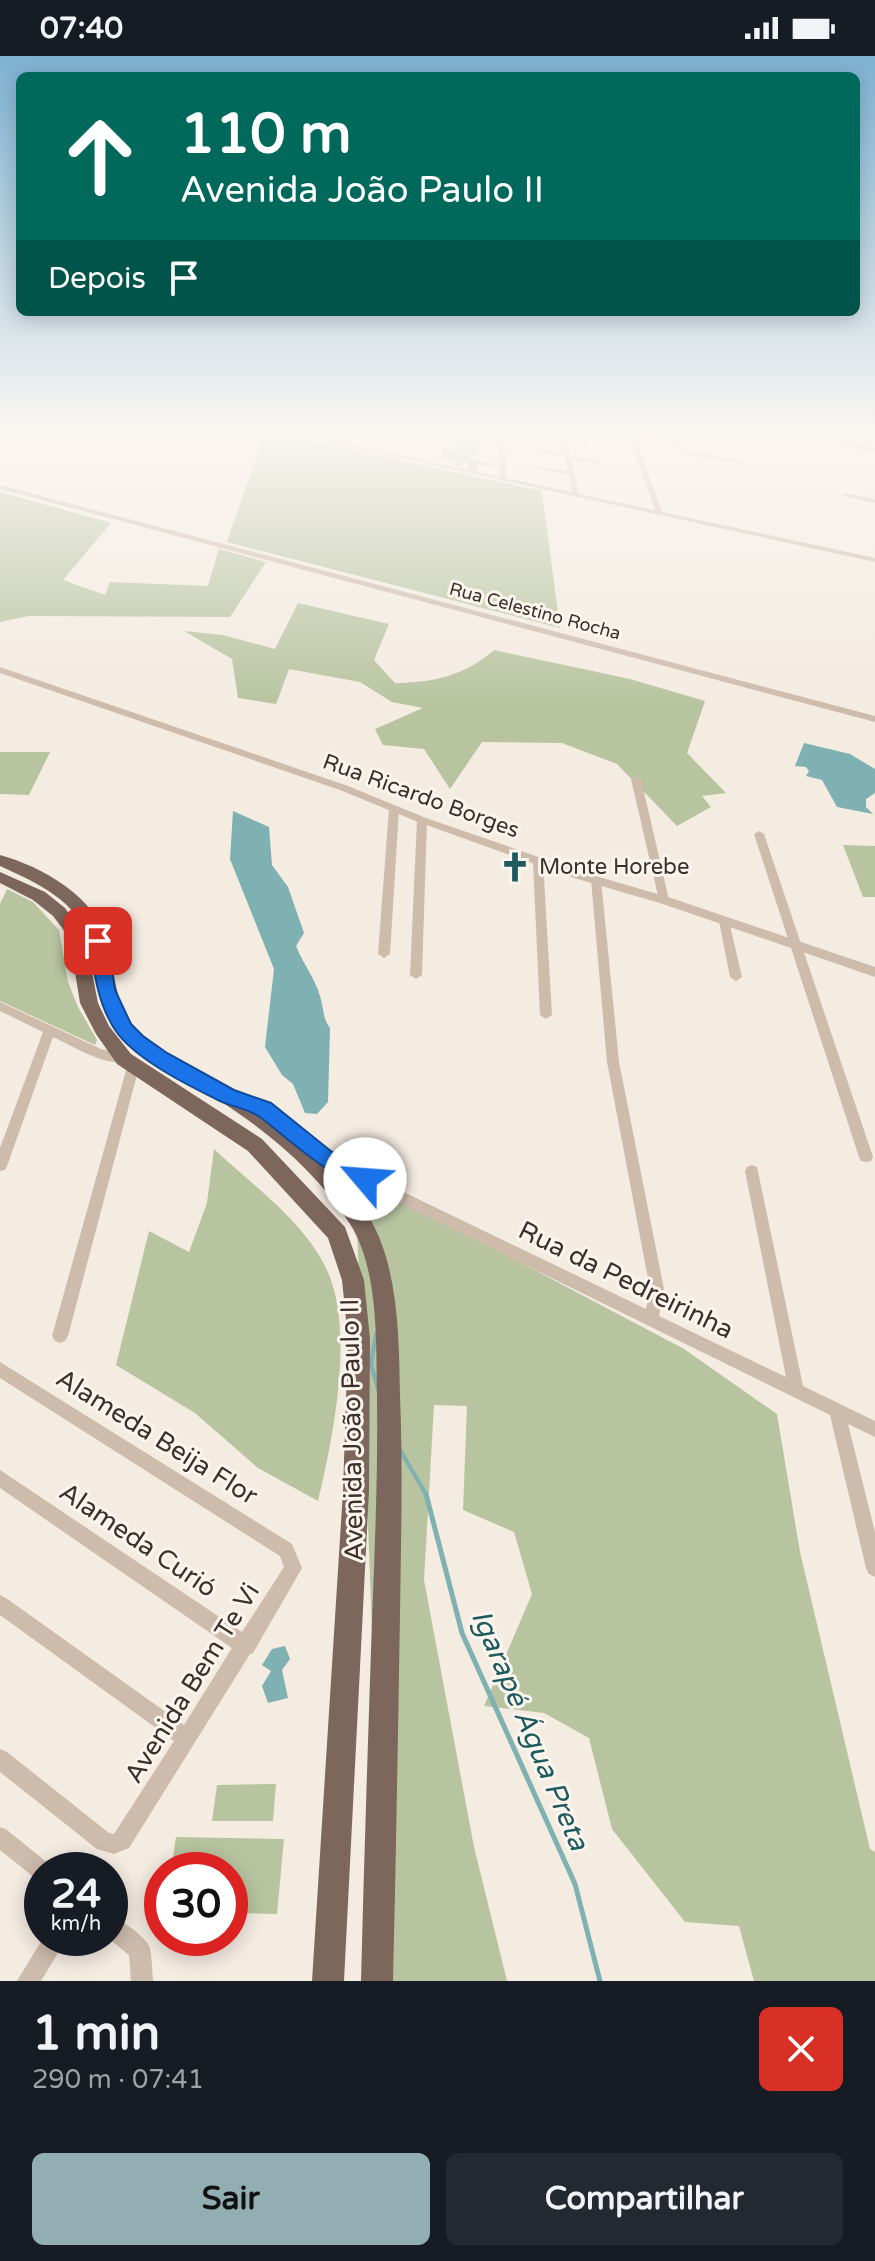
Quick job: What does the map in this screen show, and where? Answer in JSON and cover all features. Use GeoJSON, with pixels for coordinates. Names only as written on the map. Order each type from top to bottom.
{"type":"FeatureCollection","features":[{"type":"Feature","properties":{"kind":"main road","name":"Avenida João Paulo II"},"geometry":{"type":"LineString","coordinates":[[0,860],[58,888],[84,913],[98,941],[106,990],[113,1008],[124,1028],[136,1041],[227,1096],[297,1147],[324,1174],[361,1223],[380,1276],[387,1329],[390,1459],[377,1981]]}},
{"type":"Feature","properties":{"kind":"main road","name":"Avenida João Paulo II"},"geometry":{"type":"LineString","coordinates":[[0,877],[39,896],[59,912],[71,928],[79,947],[89,1003],[102,1029],[129,1063],[218,1118],[255,1145],[337,1233],[353,1280],[359,1339],[356,1491],[328,1981]]}},
{"type":"Feature","properties":{"kind":"street","name":"Rua Celestino Rocha"},"geometry":{"type":"LineString","coordinates":[[143,525],[875,719]]}},
{"type":"Feature","properties":{"kind":"street"},"geometry":{"type":"LineString","coordinates":[[713,525],[875,560]]}},
{"type":"Feature","properties":{"kind":"street","name":"Rua Ricardo Borges"},"geometry":{"type":"LineString","coordinates":[[0,670],[344,788],[422,820],[538,861],[875,972]]}},
{"type":"Feature","properties":{"kind":"street"},"geometry":{"type":"LineString","coordinates":[[636,779],[664,900]]}},
{"type":"Feature","properties":{"kind":"street"},"geometry":{"type":"LineString","coordinates":[[384,954],[394,809]]}},
{"type":"Feature","properties":{"kind":"street"},"geometry":{"type":"LineString","coordinates":[[416,975],[422,820]]}},
{"type":"Feature","properties":{"kind":"street"},"geometry":{"type":"LineString","coordinates":[[759,834],[866,1157]]}},
{"type":"Feature","properties":{"kind":"street"},"geometry":{"type":"LineString","coordinates":[[538,861],[546,1015]]}},
{"type":"Feature","properties":{"kind":"street"},"geometry":{"type":"LineString","coordinates":[[596,880],[613,1062],[657,1289],[651,1320]]}},
{"type":"Feature","properties":{"kind":"street"},"geometry":{"type":"LineString","coordinates":[[724,921],[736,977]]}},
{"type":"Feature","properties":{"kind":"street"},"geometry":{"type":"LineString","coordinates":[[0,1006],[106,1056],[129,1063],[60,1336]]}},
{"type":"Feature","properties":{"kind":"street"},"geometry":{"type":"LineString","coordinates":[[0,1166],[50,1029]]}},
{"type":"Feature","properties":{"kind":"street","name":"Rua da Pedreirinha"},"geometry":{"type":"LineString","coordinates":[[227,1096],[264,1109],[324,1158],[355,1175],[875,1429]]}},
{"type":"Feature","properties":{"kind":"street"},"geometry":{"type":"LineString","coordinates":[[752,1171],[796,1389]]}},
{"type":"Feature","properties":{"kind":"street","name":"Alameda Beija Flor"},"geometry":{"type":"LineString","coordinates":[[0,1369],[286,1550]]}},
{"type":"Feature","properties":{"kind":"street"},"geometry":{"type":"LineString","coordinates":[[837,1411],[875,1568]]}},
{"type":"Feature","properties":{"kind":"street","name":"Alameda Curió"},"geometry":{"type":"LineString","coordinates":[[0,1478],[246,1646]]}},
{"type":"Feature","properties":{"kind":"street","name":"Avenida Bem Te Vi"},"geometry":{"type":"LineString","coordinates":[[0,1759],[104,1842],[114,1844],[122,1841],[291,1575],[292,1560],[286,1550]]}},
{"type":"Feature","properties":{"kind":"street"},"geometry":{"type":"LineString","coordinates":[[0,1604],[186,1738]]}},
{"type":"Feature","properties":{"kind":"street"},"geometry":{"type":"LineString","coordinates":[[0,1837],[24,1856]]}},
{"type":"Feature","properties":{"kind":"street"},"geometry":{"type":"LineString","coordinates":[[128,1940],[139,1949],[142,1981]]}},
{"type":"Feature","properties":{"kind":"street"},"geometry":{"type":"LineString","coordinates":[[28,1981],[44,1956]]}},
{"type":"Feature","properties":{"kind":"green space"},"geometry":{"type":"Polygon","coordinates":[[[0,525],[109,525],[63,580],[105,595],[110,582],[208,586],[219,549],[266,562],[230,617],[29,616],[0,622],[0,525]]]}},
{"type":"Feature","properties":{"kind":"green space"},"geometry":{"type":"Polygon","coordinates":[[[233,525],[546,525],[560,628],[227,542],[233,525]]]}},
{"type":"Feature","properties":{"kind":"green space"},"geometry":{"type":"Polygon","coordinates":[[[298,603],[389,624],[374,660],[395,683],[448,676],[472,666],[494,650],[630,679],[705,701],[687,753],[726,793],[702,796],[711,807],[677,826],[617,764],[562,743],[482,742],[450,789],[424,749],[383,745],[375,729],[423,708],[392,702],[360,682],[289,669],[276,704],[238,698],[232,659],[184,631],[223,635],[275,649],[298,603]]]}},
{"type":"Feature","properties":{"kind":"green space"},"geometry":{"type":"Polygon","coordinates":[[[0,752],[50,752],[29,795],[0,794],[0,752]]]}},
{"type":"Feature","properties":{"kind":"green space"},"geometry":{"type":"Polygon","coordinates":[[[843,845],[875,846],[875,897],[863,897],[843,845]]]}},
{"type":"Feature","properties":{"kind":"green space"},"geometry":{"type":"Polygon","coordinates":[[[7,889],[33,902],[59,930],[68,982],[97,1040],[95,1045],[0,1001],[0,904],[7,889]]]}},
{"type":"Feature","properties":{"kind":"green space"},"geometry":{"type":"Polygon","coordinates":[[[214,1149],[305,1235],[327,1270],[335,1295],[340,1323],[339,1385],[318,1501],[258,1468],[195,1413],[116,1365],[149,1231],[189,1252],[207,1203],[214,1149]]]}},
{"type":"Feature","properties":{"kind":"green space"},"geometry":{"type":"Polygon","coordinates":[[[355,1175],[684,1349],[777,1414],[800,1552],[870,1849],[875,1852],[875,1981],[754,1981],[739,1926],[685,1922],[612,1829],[589,1738],[544,1713],[484,1706],[532,1594],[514,1532],[463,1510],[467,1406],[434,1405],[424,1580],[474,1847],[507,1981],[385,1981],[355,1175]]]}},
{"type":"Feature","properties":{"kind":"green space"},"geometry":{"type":"Polygon","coordinates":[[[276,1784],[273,1821],[212,1821],[217,1785],[276,1784]]]}},
{"type":"Feature","properties":{"kind":"green space"},"geometry":{"type":"Polygon","coordinates":[[[176,1837],[284,1839],[277,1914],[248,1913],[248,1852],[174,1852],[176,1837]]]}},
{"type":"Feature","properties":{"kind":"water"},"geometry":{"type":"Polygon","coordinates":[[[804,743],[850,754],[875,769],[875,793],[866,799],[866,807],[873,814],[837,807],[822,780],[806,776],[809,771],[806,767],[795,766],[804,743]]]}},
{"type":"Feature","properties":{"kind":"water"},"geometry":{"type":"Polygon","coordinates":[[[233,811],[269,827],[272,865],[288,887],[304,933],[296,946],[317,988],[330,1028],[328,1102],[317,1114],[305,1113],[293,1084],[282,1075],[265,1047],[274,969],[230,859],[233,811]]]}},
{"type":"Feature","properties":{"kind":"water"},"geometry":{"type":"Polygon","coordinates":[[[285,1646],[290,1659],[282,1670],[288,1698],[268,1703],[262,1686],[271,1671],[262,1665],[272,1649],[285,1646]]]}},
{"type":"Feature","properties":{"kind":"waterway","name":"Igarapé Água Preta"},"geometry":{"type":"LineString","coordinates":[[376,1334],[371,1364],[378,1389]]}},
{"type":"Feature","properties":{"kind":"waterway","name":"Igarapé Água Preta"},"geometry":{"type":"LineString","coordinates":[[399,1448],[426,1495]]}},
{"type":"Feature","properties":{"kind":"waterway","name":"Igarapé Água Preta"},"geometry":{"type":"LineString","coordinates":[[426,1495],[462,1633],[575,1884],[600,1981]]}},
{"type":"Feature","properties":{"kind":"place","name":"Monte Horebe"},"geometry":{"type":"Point","coordinates":[515,867]}},
{"type":"Feature","properties":{"kind":"route"},"geometry":{"type":"LineString","coordinates":[[98,941],[106,990],[124,1028],[136,1041],[227,1096],[264,1109],[324,1158],[365,1179]]}}]}
